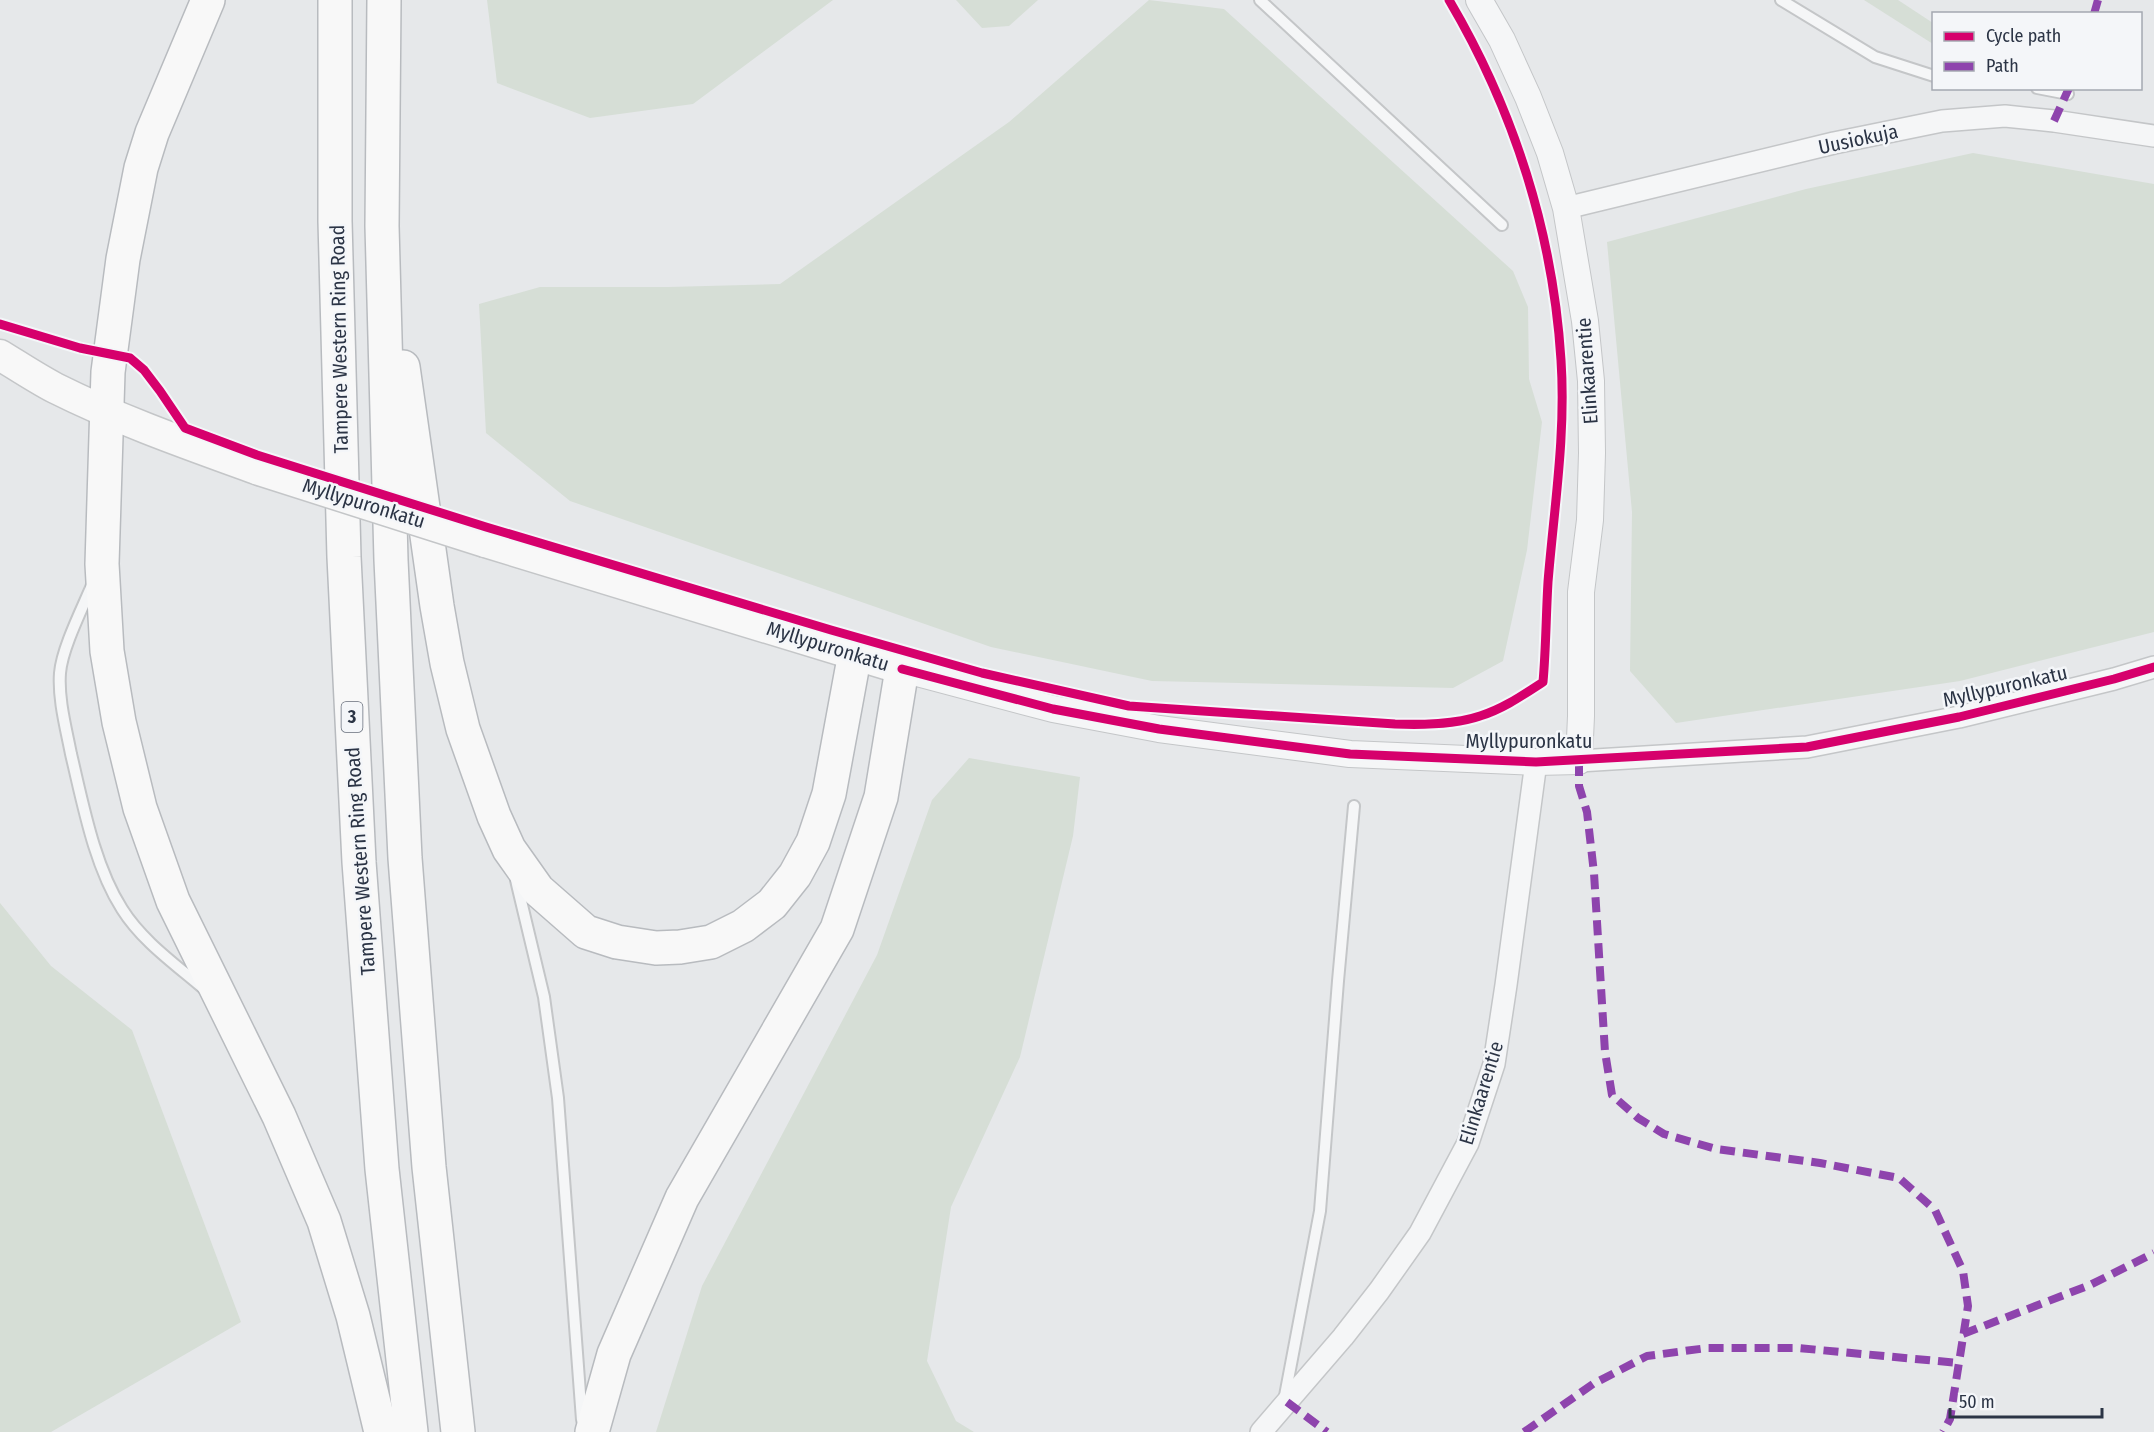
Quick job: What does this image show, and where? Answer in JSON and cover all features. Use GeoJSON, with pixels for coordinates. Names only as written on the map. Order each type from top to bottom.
{"type":"FeatureCollection","features":[{"type":"Feature","properties":{"kind":"highway"},"geometry":{"type":"LineString","coordinates":[[207,0],[152,133],[141,168],[123,259],[109,363],[102,564],[107,651],[119,722],[140,807],[173,901],[279,1116],[324,1221],[353,1316],[381,1432]]}},
{"type":"Feature","properties":{"kind":"highway","name":"Tampere Western Ring Road"},"geometry":{"type":"LineString","coordinates":[[335,0],[335,221],[344,557],[358,862],[382,1169],[411,1432]]}},
{"type":"Feature","properties":{"kind":"highway"},"geometry":{"type":"LineString","coordinates":[[384,0],[382,226],[391,560],[405,858],[429,1167],[458,1432]]}},
{"type":"Feature","properties":{"kind":"highway"},"geometry":{"type":"LineString","coordinates":[[382,226],[447,663],[463,729],[494,816],[509,849],[538,890],[586,932],[617,942],[656,948],[680,947],[711,942],[743,926],[772,904],[795,875],[813,842],[830,794],[855,653]]}},
{"type":"Feature","properties":{"kind":"highway"},"geometry":{"type":"LineString","coordinates":[[592,1432],[614,1354],[682,1198],[837,929],[881,797],[902,669]]}},
{"type":"Feature","properties":{"kind":"main road","name":"Myllypuronkatu"},"geometry":{"type":"LineString","coordinates":[[0,355],[53,387],[107,413],[259,470],[485,542],[902,669]]}},
{"type":"Feature","properties":{"kind":"street","name":"Elinkaarentie"},"geometry":{"type":"LineString","coordinates":[[1479,0],[1502,40],[1550,153],[1566,208],[1585,321],[1591,381],[1592,453],[1590,520],[1581,592],[1581,716],[1578,761]]}},
{"type":"Feature","properties":{"kind":"street","name":"Uusiokuja"},"geometry":{"type":"LineString","coordinates":[[1566,208],[1834,143],[1942,121],[2005,116],[2064,122],[2154,136]]}},
{"type":"Feature","properties":{"kind":"street","name":"Myllypuronkatu"},"geometry":{"type":"LineString","coordinates":[[902,669],[1053,709],[1159,729],[1350,754],[1536,762],[1807,747],[1959,717],[2154,667]]}},
{"type":"Feature","properties":{"kind":"street","name":"Elinkaarentie"},"geometry":{"type":"LineString","coordinates":[[1261,1432],[1372,1300],[1420,1233],[1468,1143],[1494,1064],[1536,762]]}},
{"type":"Feature","properties":{"kind":"lane"},"geometry":{"type":"LineString","coordinates":[[1260,0],[1502,225]]}},
{"type":"Feature","properties":{"kind":"lane"},"geometry":{"type":"LineString","coordinates":[[1781,0],[1875,57],[1932,75]]}},
{"type":"Feature","properties":{"kind":"lane"},"geometry":{"type":"LineString","coordinates":[[2047,90],[2068,94]]}},
{"type":"Feature","properties":{"kind":"lane"},"geometry":{"type":"LineString","coordinates":[[102,564],[71,634],[60,672],[64,720],[79,790],[103,871],[122,909],[147,940],[225,1007]]}},
{"type":"Feature","properties":{"kind":"lane"},"geometry":{"type":"LineString","coordinates":[[1283,1407],[1320,1211],[1354,806]]}},
{"type":"Feature","properties":{"kind":"lane"},"geometry":{"type":"LineString","coordinates":[[509,849],[543,996],[558,1098],[582,1392],[582,1432]]}},
{"type":"Feature","properties":{"kind":"shaded area"},"geometry":{"type":"Polygon","coordinates":[[[487,0],[833,0],[693,104],[590,118],[497,83],[487,0]]]}},
{"type":"Feature","properties":{"kind":"shaded area"},"geometry":{"type":"Polygon","coordinates":[[[956,0],[1038,0],[1009,26],[982,28],[956,0]]]}},
{"type":"Feature","properties":{"kind":"shaded area"},"geometry":{"type":"Polygon","coordinates":[[[1149,0],[1224,9],[1513,271],[1528,307],[1529,379],[1542,422],[1527,550],[1503,661],[1453,688],[1152,681],[991,647],[570,501],[486,433],[479,304],[540,287],[780,284],[1009,122],[1149,0]]]}},
{"type":"Feature","properties":{"kind":"shaded area"},"geometry":{"type":"Polygon","coordinates":[[[1864,0],[1898,0],[1932,22],[1932,43],[1864,0]]]}},
{"type":"Feature","properties":{"kind":"shaded area"},"geometry":{"type":"Polygon","coordinates":[[[1973,153],[2154,184],[2154,632],[1960,681],[1676,723],[1630,671],[1632,512],[1607,242],[1806,189],[1973,153]]]}},
{"type":"Feature","properties":{"kind":"shaded area"},"geometry":{"type":"Polygon","coordinates":[[[969,758],[1080,777],[1073,836],[1020,1057],[951,1207],[927,1361],[956,1421],[974,1432],[656,1432],[702,1286],[877,955],[932,800],[969,758]]]}},
{"type":"Feature","properties":{"kind":"shaded area"},"geometry":{"type":"Polygon","coordinates":[[[0,903],[51,966],[132,1030],[241,1322],[51,1432],[0,1432],[0,903]]]}},
{"type":"Feature","properties":{"kind":"marked path"},"geometry":{"type":"LineString","coordinates":[[2095,12],[2098,0]]}},
{"type":"Feature","properties":{"kind":"marked path"},"geometry":{"type":"LineString","coordinates":[[2054,121],[2068,90]]}},
{"type":"Feature","properties":{"kind":"marked path"},"geometry":{"type":"LineString","coordinates":[[1579,761],[1579,786],[1587,812],[1594,873],[1605,1052],[1612,1095],[1638,1118],[1664,1134],[1716,1149],[1820,1163],[1899,1178],[1935,1210],[1963,1271],[1968,1306],[1950,1419],[1943,1432]]}},
{"type":"Feature","properties":{"kind":"marked path"},"geometry":{"type":"LineString","coordinates":[[1963,1334],[2090,1285],[2154,1253]]}},
{"type":"Feature","properties":{"kind":"marked path"},"geometry":{"type":"LineString","coordinates":[[1524,1432],[1593,1384],[1647,1356],[1707,1348],[1798,1348],[1959,1363]]}},
{"type":"Feature","properties":{"kind":"marked path"},"geometry":{"type":"LineString","coordinates":[[1287,1402],[1327,1432]]}},
{"type":"Feature","properties":{"kind":"cycle path"},"geometry":{"type":"LineString","coordinates":[[0,324],[80,348],[130,358],[144,370],[185,428],[257,455],[486,527],[982,673],[1129,706],[1395,724],[1438,723],[1471,719],[1505,706],[1543,682],[1548,582],[1561,444],[1562,388],[1557,313],[1539,219],[1526,174],[1493,85],[1449,0]]}},
{"type":"Feature","properties":{"kind":"cycle path"},"geometry":{"type":"LineString","coordinates":[[902,669],[1053,709],[1159,729],[1350,754],[1536,762],[1807,747],[1959,717],[2154,667]]}}]}
